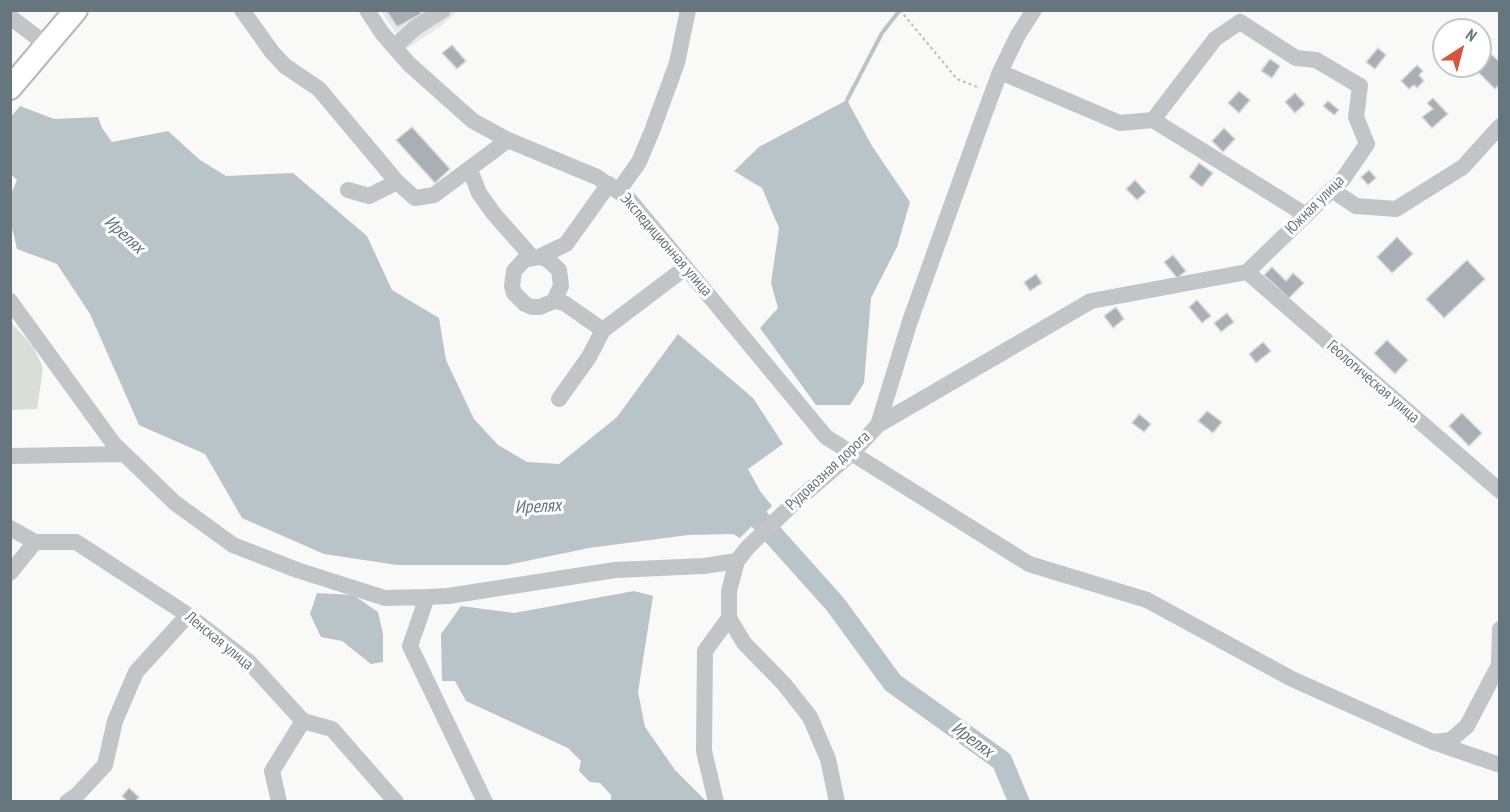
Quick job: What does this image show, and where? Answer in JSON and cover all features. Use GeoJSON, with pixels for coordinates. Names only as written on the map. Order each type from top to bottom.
{"type":"FeatureCollection","features":[{"type":"Feature","properties":{"kind":"main road"},"geometry":{"type":"LineString","coordinates":[[16,82],[71,18],[94,10]]}},
{"type":"Feature","properties":{"kind":"street"},"geometry":{"type":"LineString","coordinates":[[242,10],[272,52],[285,66],[320,89],[397,182],[415,198],[434,195],[508,140]]}},
{"type":"Feature","properties":{"kind":"street","name":"Экспедиционная улица"},"geometry":{"type":"LineString","coordinates":[[367,10],[394,47],[429,84],[473,121],[508,140],[614,187],[641,211],[826,437],[1029,564],[1147,600],[1292,679],[1433,742],[1500,765]]}},
{"type":"Feature","properties":{"kind":"street"},"geometry":{"type":"LineString","coordinates":[[394,47],[415,28],[443,10]]}},
{"type":"Feature","properties":{"kind":"street"},"geometry":{"type":"LineString","coordinates":[[470,170],[479,193],[494,214],[536,257],[554,264],[562,278],[559,294],[554,301],[540,307],[525,304],[514,293],[512,286],[514,271],[524,260],[536,257],[566,244],[614,187],[639,162],[677,63],[688,10]]}},
{"type":"Feature","properties":{"kind":"street","name":"Рудовозная дорога"},"geometry":{"type":"LineString","coordinates":[[729,618],[729,591],[737,561],[781,515],[852,453],[878,425],[910,321],[1000,72],[1018,35],[1034,10]]}},
{"type":"Feature","properties":{"kind":"street"},"geometry":{"type":"LineString","coordinates":[[10,16],[47,45]]}},
{"type":"Feature","properties":{"kind":"street","name":"Южная улица"},"geometry":{"type":"LineString","coordinates":[[1153,120],[1215,39],[1240,22],[1296,58],[1316,60],[1360,86],[1356,117],[1367,144],[1343,179],[1247,272]]}},
{"type":"Feature","properties":{"kind":"street"},"geometry":{"type":"LineString","coordinates":[[1000,72],[1120,123],[1153,120],[1306,215]]}},
{"type":"Feature","properties":{"kind":"street"},"geometry":{"type":"LineString","coordinates":[[1332,190],[1356,206],[1396,209],[1463,167],[1500,126]]}},
{"type":"Feature","properties":{"kind":"street"},"geometry":{"type":"LineString","coordinates":[[348,190],[369,196],[397,182]]}},
{"type":"Feature","properties":{"kind":"street"},"geometry":{"type":"LineString","coordinates":[[559,399],[589,357],[603,330],[685,267]]}},
{"type":"Feature","properties":{"kind":"street"},"geometry":{"type":"LineString","coordinates":[[878,425],[1091,301],[1247,272]]}},
{"type":"Feature","properties":{"kind":"street","name":"Геологическая улица"},"geometry":{"type":"LineString","coordinates":[[1247,272],[1500,491]]}},
{"type":"Feature","properties":{"kind":"street"},"geometry":{"type":"LineString","coordinates":[[10,301],[113,443],[175,503],[233,545],[297,570],[385,598],[448,596],[615,570],[704,566],[737,561]]}},
{"type":"Feature","properties":{"kind":"street"},"geometry":{"type":"LineString","coordinates":[[554,301],[564,303],[603,330]]}},
{"type":"Feature","properties":{"kind":"street"},"geometry":{"type":"LineString","coordinates":[[10,456],[124,454]]}},
{"type":"Feature","properties":{"kind":"street","name":"Ленская улица"},"geometry":{"type":"LineString","coordinates":[[10,528],[35,542],[76,542],[189,615],[249,662],[303,721]]}},
{"type":"Feature","properties":{"kind":"street"},"geometry":{"type":"LineString","coordinates":[[10,573],[35,542]]}},
{"type":"Feature","properties":{"kind":"street"},"geometry":{"type":"LineString","coordinates":[[427,597],[410,645],[485,801]]}},
{"type":"Feature","properties":{"kind":"street"},"geometry":{"type":"LineString","coordinates":[[67,801],[77,795],[105,765],[115,721],[136,672],[189,615]]}},
{"type":"Feature","properties":{"kind":"street"},"geometry":{"type":"LineString","coordinates":[[716,801],[704,751],[705,651],[729,618],[744,643],[784,684],[810,717],[828,759],[837,801]]}},
{"type":"Feature","properties":{"kind":"street"},"geometry":{"type":"LineString","coordinates":[[1433,742],[1451,740],[1467,726],[1499,663],[1500,629]]}},
{"type":"Feature","properties":{"kind":"street"},"geometry":{"type":"LineString","coordinates":[[279,801],[272,771],[303,721],[332,729],[396,801]]}},
{"type":"Feature","properties":{"kind":"path"},"geometry":{"type":"LineString","coordinates":[[900,10],[957,79],[975,86]]}},
{"type":"Feature","properties":{"kind":"shaded area"},"geometry":{"type":"Polygon","coordinates":[[[381,11],[458,11],[441,26],[406,49],[381,11]]]}},
{"type":"Feature","properties":{"kind":"shaded area"},"geometry":{"type":"Polygon","coordinates":[[[10,321],[34,348],[43,368],[37,409],[11,410],[10,321]]]}},
{"type":"Feature","properties":{"kind":"water"},"geometry":{"type":"Polygon","coordinates":[[[847,100],[872,146],[910,202],[897,247],[871,298],[864,383],[850,405],[816,405],[760,328],[778,308],[771,283],[779,228],[762,188],[734,171],[759,147],[847,100]]]}},
{"type":"Feature","properties":{"kind":"water"},"geometry":{"type":"Polygon","coordinates":[[[20,106],[54,119],[98,117],[102,128],[112,142],[168,131],[200,160],[226,176],[293,173],[367,236],[392,290],[439,318],[446,360],[474,419],[498,445],[527,462],[559,464],[617,417],[678,334],[753,398],[783,444],[748,469],[760,491],[772,506],[740,538],[733,534],[688,535],[589,548],[507,565],[397,565],[324,554],[242,518],[205,454],[139,425],[90,314],[57,264],[17,249],[10,219],[11,194],[17,180],[11,174],[10,118],[20,106]]]}},
{"type":"Feature","properties":{"kind":"water"},"geometry":{"type":"Polygon","coordinates":[[[634,591],[653,596],[638,692],[645,727],[675,770],[706,801],[611,801],[611,795],[600,783],[590,782],[579,771],[581,761],[568,748],[466,701],[455,681],[442,681],[441,634],[461,606],[514,613],[634,591]]]}},
{"type":"Feature","properties":{"kind":"water"},"geometry":{"type":"Polygon","coordinates":[[[317,593],[353,595],[378,612],[383,634],[383,662],[371,664],[342,641],[321,637],[310,614],[317,593]]]}},
{"type":"Feature","properties":{"kind":"building"},"geometry":{"type":"Polygon","coordinates":[[[386,10],[420,10],[421,14],[397,27],[386,10]]]}},
{"type":"Feature","properties":{"kind":"building"},"geometry":{"type":"Polygon","coordinates":[[[452,45],[466,61],[457,69],[442,53],[452,45]]]}},
{"type":"Feature","properties":{"kind":"building"},"geometry":{"type":"Polygon","coordinates":[[[1378,48],[1386,55],[1375,69],[1366,62],[1378,48]]]}},
{"type":"Feature","properties":{"kind":"building"},"geometry":{"type":"Polygon","coordinates":[[[1492,55],[1500,62],[1500,84],[1495,89],[1484,78],[1492,78],[1492,55]]]}},
{"type":"Feature","properties":{"kind":"building"},"geometry":{"type":"Polygon","coordinates":[[[1270,59],[1280,66],[1272,78],[1261,71],[1270,59]]]}},
{"type":"Feature","properties":{"kind":"building"},"geometry":{"type":"Polygon","coordinates":[[[1417,65],[1423,71],[1419,75],[1424,81],[1417,88],[1414,85],[1409,89],[1401,81],[1417,65]]]}},
{"type":"Feature","properties":{"kind":"building"},"geometry":{"type":"Polygon","coordinates":[[[1239,91],[1250,100],[1239,113],[1228,103],[1239,91]]]}},
{"type":"Feature","properties":{"kind":"building"},"geometry":{"type":"Polygon","coordinates":[[[1295,93],[1305,104],[1295,113],[1285,102],[1295,93]]]}},
{"type":"Feature","properties":{"kind":"building"},"geometry":{"type":"Polygon","coordinates":[[[1433,98],[1448,114],[1432,128],[1422,117],[1433,109],[1427,103],[1433,98]]]}},
{"type":"Feature","properties":{"kind":"building"},"geometry":{"type":"Polygon","coordinates":[[[1328,101],[1339,110],[1334,115],[1323,106],[1328,101]]]}},
{"type":"Feature","properties":{"kind":"building"},"geometry":{"type":"Polygon","coordinates":[[[412,127],[450,169],[435,183],[396,140],[412,127]]]}},
{"type":"Feature","properties":{"kind":"building"},"geometry":{"type":"Polygon","coordinates":[[[1224,128],[1235,139],[1223,152],[1212,141],[1224,128]]]}},
{"type":"Feature","properties":{"kind":"building"},"geometry":{"type":"Polygon","coordinates":[[[1199,163],[1213,173],[1202,187],[1189,177],[1199,163]]]}},
{"type":"Feature","properties":{"kind":"building"},"geometry":{"type":"Polygon","coordinates":[[[1369,170],[1376,178],[1368,185],[1361,177],[1369,170]]]}},
{"type":"Feature","properties":{"kind":"building"},"geometry":{"type":"Polygon","coordinates":[[[1135,180],[1146,192],[1137,200],[1126,189],[1135,180]]]}},
{"type":"Feature","properties":{"kind":"building"},"geometry":{"type":"Polygon","coordinates":[[[1397,237],[1413,254],[1392,273],[1377,257],[1397,237]]]}},
{"type":"Feature","properties":{"kind":"building"},"geometry":{"type":"Polygon","coordinates":[[[1173,255],[1186,271],[1177,278],[1164,262],[1173,255]]]}},
{"type":"Feature","properties":{"kind":"building"},"geometry":{"type":"Polygon","coordinates":[[[1467,260],[1485,279],[1444,318],[1426,299],[1467,260]]]}},
{"type":"Feature","properties":{"kind":"building"},"geometry":{"type":"Polygon","coordinates":[[[1272,267],[1286,281],[1293,273],[1304,283],[1289,298],[1264,275],[1272,267]]]}},
{"type":"Feature","properties":{"kind":"building"},"geometry":{"type":"Polygon","coordinates":[[[1036,274],[1042,283],[1030,291],[1024,282],[1036,274]]]}},
{"type":"Feature","properties":{"kind":"building"},"geometry":{"type":"Polygon","coordinates":[[[1197,300],[1211,316],[1202,323],[1189,307],[1197,300]]]}},
{"type":"Feature","properties":{"kind":"building"},"geometry":{"type":"Polygon","coordinates":[[[1116,307],[1124,319],[1113,328],[1104,316],[1116,307]]]}},
{"type":"Feature","properties":{"kind":"building"},"geometry":{"type":"Polygon","coordinates":[[[1227,313],[1234,322],[1221,332],[1214,323],[1227,313]]]}},
{"type":"Feature","properties":{"kind":"building"},"geometry":{"type":"Polygon","coordinates":[[[1387,340],[1408,360],[1395,374],[1374,353],[1387,340]]]}},
{"type":"Feature","properties":{"kind":"building"},"geometry":{"type":"Polygon","coordinates":[[[1263,342],[1271,351],[1256,363],[1249,354],[1263,342]]]}},
{"type":"Feature","properties":{"kind":"building"},"geometry":{"type":"Polygon","coordinates":[[[1207,411],[1222,422],[1213,433],[1198,421],[1207,411]]]}},
{"type":"Feature","properties":{"kind":"building"},"geometry":{"type":"Polygon","coordinates":[[[1462,413],[1482,433],[1469,446],[1449,426],[1462,413]]]}},
{"type":"Feature","properties":{"kind":"building"},"geometry":{"type":"Polygon","coordinates":[[[1139,414],[1151,424],[1144,432],[1132,423],[1139,414]]]}},
{"type":"Feature","properties":{"kind":"building"},"geometry":{"type":"Polygon","coordinates":[[[129,788],[139,797],[135,802],[128,802],[122,796],[129,788]]]}},
{"type":"Feature","properties":{"kind":"waterway"},"geometry":{"type":"LineString","coordinates":[[847,100],[882,33],[900,10]]}},
{"type":"Feature","properties":{"kind":"waterway","name":"Ирелях"},"geometry":{"type":"LineString","coordinates":[[739,499],[835,604],[893,683],[1002,761],[1019,802]]}}]}
